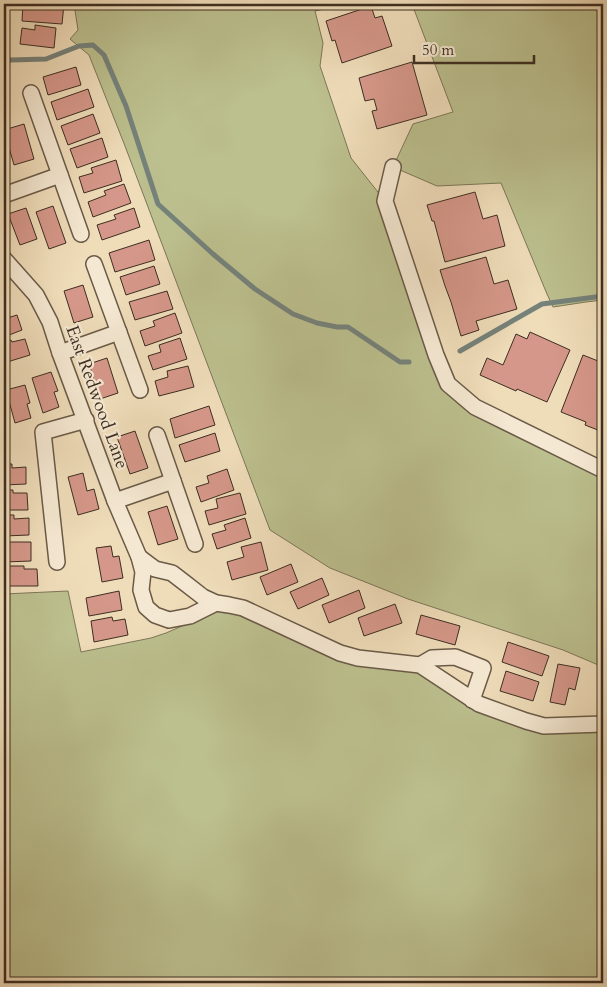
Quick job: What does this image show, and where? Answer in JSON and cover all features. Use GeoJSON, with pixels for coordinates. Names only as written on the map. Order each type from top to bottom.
{"type":"FeatureCollection","features":[{"type":"Feature","properties":{"kind":"street"},"geometry":{"type":"LineString","coordinates":[[31,93],[81,234]]}},
{"type":"Feature","properties":{"kind":"street"},"geometry":{"type":"LineString","coordinates":[[393,167],[384,201],[436,355],[448,384],[475,406],[603,470]]}},
{"type":"Feature","properties":{"kind":"street"},"geometry":{"type":"LineString","coordinates":[[4,195],[60,175]]}},
{"type":"Feature","properties":{"kind":"street","name":"East Redwood Lane"},"geometry":{"type":"LineString","coordinates":[[4,259],[36,295],[50,322],[115,501],[139,557],[143,572],[141,590],[146,607],[155,615],[169,620],[190,616],[216,603]]}},
{"type":"Feature","properties":{"kind":"street"},"geometry":{"type":"LineString","coordinates":[[94,264],[140,390]]}},
{"type":"Feature","properties":{"kind":"street"},"geometry":{"type":"LineString","coordinates":[[60,353],[119,332]]}},
{"type":"Feature","properties":{"kind":"street"},"geometry":{"type":"LineString","coordinates":[[57,562],[43,432],[86,420]]}},
{"type":"Feature","properties":{"kind":"street"},"geometry":{"type":"LineString","coordinates":[[157,435],[195,544]]}},
{"type":"Feature","properties":{"kind":"street"},"geometry":{"type":"LineString","coordinates":[[115,501],[172,481]]}},
{"type":"Feature","properties":{"kind":"street"},"geometry":{"type":"LineString","coordinates":[[139,557],[155,569],[172,573],[203,597],[216,603],[243,608],[340,653],[358,658],[420,665],[479,704],[526,721],[544,726],[603,724]]}},
{"type":"Feature","properties":{"kind":"street"},"geometry":{"type":"LineString","coordinates":[[420,665],[432,658],[455,658],[482,668],[472,700]]}},
{"type":"Feature","properties":{"kind":"green space"},"geometry":{"type":"Polygon","coordinates":[[[74,4],[346,4],[315,11],[323,43],[320,66],[351,158],[385,201],[448,384],[603,470],[603,667],[563,650],[408,599],[330,568],[270,530],[89,55],[70,39],[78,30],[74,4]]]}},
{"type":"Feature","properties":{"kind":"green space"},"geometry":{"type":"Polygon","coordinates":[[[412,4],[603,4],[603,300],[553,307],[501,183],[437,186],[393,167],[413,124],[453,112],[412,4]]]}},
{"type":"Feature","properties":{"kind":"green space"},"geometry":{"type":"Polygon","coordinates":[[[68,591],[81,652],[151,638],[214,612],[243,608],[340,653],[420,665],[526,721],[603,724],[603,983],[4,983],[4,594],[68,591]]]}},
{"type":"Feature","properties":{"kind":"building"},"geometry":{"type":"Polygon","coordinates":[[[23,4],[64,4],[62,24],[22,21],[23,4]]]}},
{"type":"Feature","properties":{"kind":"building"},"geometry":{"type":"Polygon","coordinates":[[[371,6],[375,18],[382,16],[392,46],[342,63],[335,40],[332,41],[326,21],[371,6]]]}},
{"type":"Feature","properties":{"kind":"building"},"geometry":{"type":"Polygon","coordinates":[[[35,25],[56,28],[54,48],[20,44],[22,28],[35,30],[35,25]]]}},
{"type":"Feature","properties":{"kind":"building"},"geometry":{"type":"Polygon","coordinates":[[[412,62],[427,115],[377,129],[372,111],[377,110],[374,99],[365,101],[359,78],[412,62]]]}},
{"type":"Feature","properties":{"kind":"building"},"geometry":{"type":"Polygon","coordinates":[[[76,67],[81,85],[48,95],[43,77],[76,67]]]}},
{"type":"Feature","properties":{"kind":"building"},"geometry":{"type":"Polygon","coordinates":[[[88,89],[94,107],[57,120],[51,102],[88,89]]]}},
{"type":"Feature","properties":{"kind":"building"},"geometry":{"type":"Polygon","coordinates":[[[93,114],[100,133],[68,145],[61,126],[93,114]]]}},
{"type":"Feature","properties":{"kind":"building"},"geometry":{"type":"Polygon","coordinates":[[[24,124],[34,159],[14,165],[4,130],[24,124]]]}},
{"type":"Feature","properties":{"kind":"building"},"geometry":{"type":"Polygon","coordinates":[[[102,138],[108,157],[77,168],[70,149],[102,138]]]}},
{"type":"Feature","properties":{"kind":"building"},"geometry":{"type":"Polygon","coordinates":[[[116,160],[122,181],[84,193],[79,177],[93,173],[91,168],[116,160]]]}},
{"type":"Feature","properties":{"kind":"building"},"geometry":{"type":"Polygon","coordinates":[[[124,184],[131,203],[93,217],[88,202],[106,195],[104,191],[124,184]]]}},
{"type":"Feature","properties":{"kind":"building"},"geometry":{"type":"Polygon","coordinates":[[[475,192],[483,219],[497,215],[505,246],[445,262],[434,221],[432,221],[427,205],[475,192]]]}},
{"type":"Feature","properties":{"kind":"building"},"geometry":{"type":"Polygon","coordinates":[[[53,206],[66,243],[49,249],[36,212],[53,206]]]}},
{"type":"Feature","properties":{"kind":"building"},"geometry":{"type":"Polygon","coordinates":[[[26,208],[37,239],[20,245],[8,214],[26,208]]]}},
{"type":"Feature","properties":{"kind":"building"},"geometry":{"type":"Polygon","coordinates":[[[134,208],[140,227],[102,240],[97,225],[116,219],[114,215],[134,208]]]}},
{"type":"Feature","properties":{"kind":"building"},"geometry":{"type":"Polygon","coordinates":[[[149,240],[155,260],[115,272],[109,253],[149,240]]]}},
{"type":"Feature","properties":{"kind":"building"},"geometry":{"type":"Polygon","coordinates":[[[486,257],[494,284],[508,280],[517,309],[476,321],[479,330],[461,336],[440,270],[486,257]]]}},
{"type":"Feature","properties":{"kind":"building"},"geometry":{"type":"Polygon","coordinates":[[[154,266],[160,284],[126,295],[120,277],[154,266]]]}},
{"type":"Feature","properties":{"kind":"building"},"geometry":{"type":"Polygon","coordinates":[[[83,285],[93,317],[74,323],[64,291],[83,285]]]}},
{"type":"Feature","properties":{"kind":"building"},"geometry":{"type":"Polygon","coordinates":[[[167,291],[173,309],[135,320],[129,302],[167,291]]]}},
{"type":"Feature","properties":{"kind":"building"},"geometry":{"type":"Polygon","coordinates":[[[175,313],[182,333],[145,346],[140,331],[155,326],[153,321],[175,313]]]}},
{"type":"Feature","properties":{"kind":"building"},"geometry":{"type":"Polygon","coordinates":[[[17,315],[22,330],[4,337],[4,319],[17,315]]]}},
{"type":"Feature","properties":{"kind":"building"},"geometry":{"type":"Polygon","coordinates":[[[530,332],[570,350],[547,402],[480,375],[487,358],[503,365],[516,334],[527,339],[530,332]]]}},
{"type":"Feature","properties":{"kind":"building"},"geometry":{"type":"Polygon","coordinates":[[[180,338],[187,359],[153,370],[148,356],[161,352],[159,345],[180,338]]]}},
{"type":"Feature","properties":{"kind":"building"},"geometry":{"type":"Polygon","coordinates":[[[25,339],[30,355],[4,363],[4,342],[25,339]]]}},
{"type":"Feature","properties":{"kind":"building"},"geometry":{"type":"Polygon","coordinates":[[[583,355],[603,363],[603,432],[585,425],[586,422],[561,412],[583,355]]]}},
{"type":"Feature","properties":{"kind":"building"},"geometry":{"type":"Polygon","coordinates":[[[107,358],[118,393],[100,399],[89,364],[107,358]]]}},
{"type":"Feature","properties":{"kind":"building"},"geometry":{"type":"Polygon","coordinates":[[[188,366],[194,387],[159,396],[155,381],[168,377],[167,371],[188,366]]]}},
{"type":"Feature","properties":{"kind":"building"},"geometry":{"type":"Polygon","coordinates":[[[51,372],[58,391],[54,392],[59,407],[43,413],[32,378],[51,372]]]}},
{"type":"Feature","properties":{"kind":"building"},"geometry":{"type":"Polygon","coordinates":[[[25,385],[30,403],[27,404],[31,418],[15,423],[6,390],[25,385]]]}},
{"type":"Feature","properties":{"kind":"building"},"geometry":{"type":"Polygon","coordinates":[[[4,402],[9,417],[5,418],[9,430],[4,432],[4,402]]]}},
{"type":"Feature","properties":{"kind":"building"},"geometry":{"type":"Polygon","coordinates":[[[209,406],[215,425],[175,438],[170,419],[209,406]]]}},
{"type":"Feature","properties":{"kind":"building"},"geometry":{"type":"Polygon","coordinates":[[[135,431],[148,468],[130,474],[117,437],[135,431]]]}},
{"type":"Feature","properties":{"kind":"building"},"geometry":{"type":"Polygon","coordinates":[[[215,433],[220,451],[185,462],[179,445],[215,433]]]}},
{"type":"Feature","properties":{"kind":"building"},"geometry":{"type":"Polygon","coordinates":[[[4,464],[12,464],[12,468],[26,467],[26,484],[4,485],[4,464]]]}},
{"type":"Feature","properties":{"kind":"building"},"geometry":{"type":"Polygon","coordinates":[[[227,469],[234,490],[201,502],[196,487],[209,483],[207,476],[227,469]]]}},
{"type":"Feature","properties":{"kind":"building"},"geometry":{"type":"Polygon","coordinates":[[[83,473],[87,491],[94,489],[99,509],[78,515],[68,477],[83,473]]]}},
{"type":"Feature","properties":{"kind":"building"},"geometry":{"type":"Polygon","coordinates":[[[4,490],[13,490],[13,493],[27,493],[28,510],[4,510],[4,490]]]}},
{"type":"Feature","properties":{"kind":"building"},"geometry":{"type":"Polygon","coordinates":[[[240,493],[246,514],[209,525],[205,511],[218,508],[216,499],[240,493]]]}},
{"type":"Feature","properties":{"kind":"building"},"geometry":{"type":"Polygon","coordinates":[[[167,506],[178,539],[158,545],[148,512],[167,506]]]}},
{"type":"Feature","properties":{"kind":"building"},"geometry":{"type":"Polygon","coordinates":[[[4,515],[14,515],[14,519],[29,518],[29,535],[4,536],[4,515]]]}},
{"type":"Feature","properties":{"kind":"building"},"geometry":{"type":"Polygon","coordinates":[[[245,518],[251,538],[217,549],[212,534],[226,530],[224,525],[245,518]]]}},
{"type":"Feature","properties":{"kind":"building"},"geometry":{"type":"Polygon","coordinates":[[[4,542],[31,542],[31,561],[4,562],[4,542]]]}},
{"type":"Feature","properties":{"kind":"building"},"geometry":{"type":"Polygon","coordinates":[[[261,542],[268,570],[232,580],[227,562],[244,557],[241,547],[261,542]]]}},
{"type":"Feature","properties":{"kind":"building"},"geometry":{"type":"Polygon","coordinates":[[[111,546],[113,557],[119,556],[123,578],[102,582],[96,548],[111,546]]]}},
{"type":"Feature","properties":{"kind":"building"},"geometry":{"type":"Polygon","coordinates":[[[291,564],[298,582],[267,595],[260,577],[291,564]]]}},
{"type":"Feature","properties":{"kind":"building"},"geometry":{"type":"Polygon","coordinates":[[[4,566],[24,566],[24,569],[37,569],[38,586],[4,586],[4,566]]]}},
{"type":"Feature","properties":{"kind":"building"},"geometry":{"type":"Polygon","coordinates":[[[322,578],[329,595],[298,609],[290,592],[322,578]]]}},
{"type":"Feature","properties":{"kind":"building"},"geometry":{"type":"Polygon","coordinates":[[[359,590],[365,608],[329,623],[322,605],[359,590]]]}},
{"type":"Feature","properties":{"kind":"building"},"geometry":{"type":"Polygon","coordinates":[[[119,591],[122,610],[89,616],[86,598],[119,591]]]}},
{"type":"Feature","properties":{"kind":"building"},"geometry":{"type":"Polygon","coordinates":[[[395,604],[402,623],[364,636],[358,618],[395,604]]]}},
{"type":"Feature","properties":{"kind":"building"},"geometry":{"type":"Polygon","coordinates":[[[421,615],[460,626],[455,645],[416,634],[421,615]]]}},
{"type":"Feature","properties":{"kind":"building"},"geometry":{"type":"Polygon","coordinates":[[[112,617],[113,621],[125,619],[128,635],[94,642],[91,621],[112,617]]]}},
{"type":"Feature","properties":{"kind":"building"},"geometry":{"type":"Polygon","coordinates":[[[508,642],[549,656],[542,676],[502,662],[508,642]]]}},
{"type":"Feature","properties":{"kind":"building"},"geometry":{"type":"Polygon","coordinates":[[[558,664],[580,668],[575,690],[569,688],[565,705],[550,702],[558,664]]]}},
{"type":"Feature","properties":{"kind":"building"},"geometry":{"type":"Polygon","coordinates":[[[506,671],[539,682],[533,701],[500,691],[506,671]]]}},
{"type":"Feature","properties":{"kind":"waterway"},"geometry":{"type":"LineString","coordinates":[[4,59],[46,59],[79,46],[93,45],[104,55],[126,106],[158,204],[255,289],[293,314],[317,323],[348,327],[400,362],[409,362]]}},
{"type":"Feature","properties":{"kind":"waterway"},"geometry":{"type":"LineString","coordinates":[[460,351],[542,304],[603,296]]}}]}
